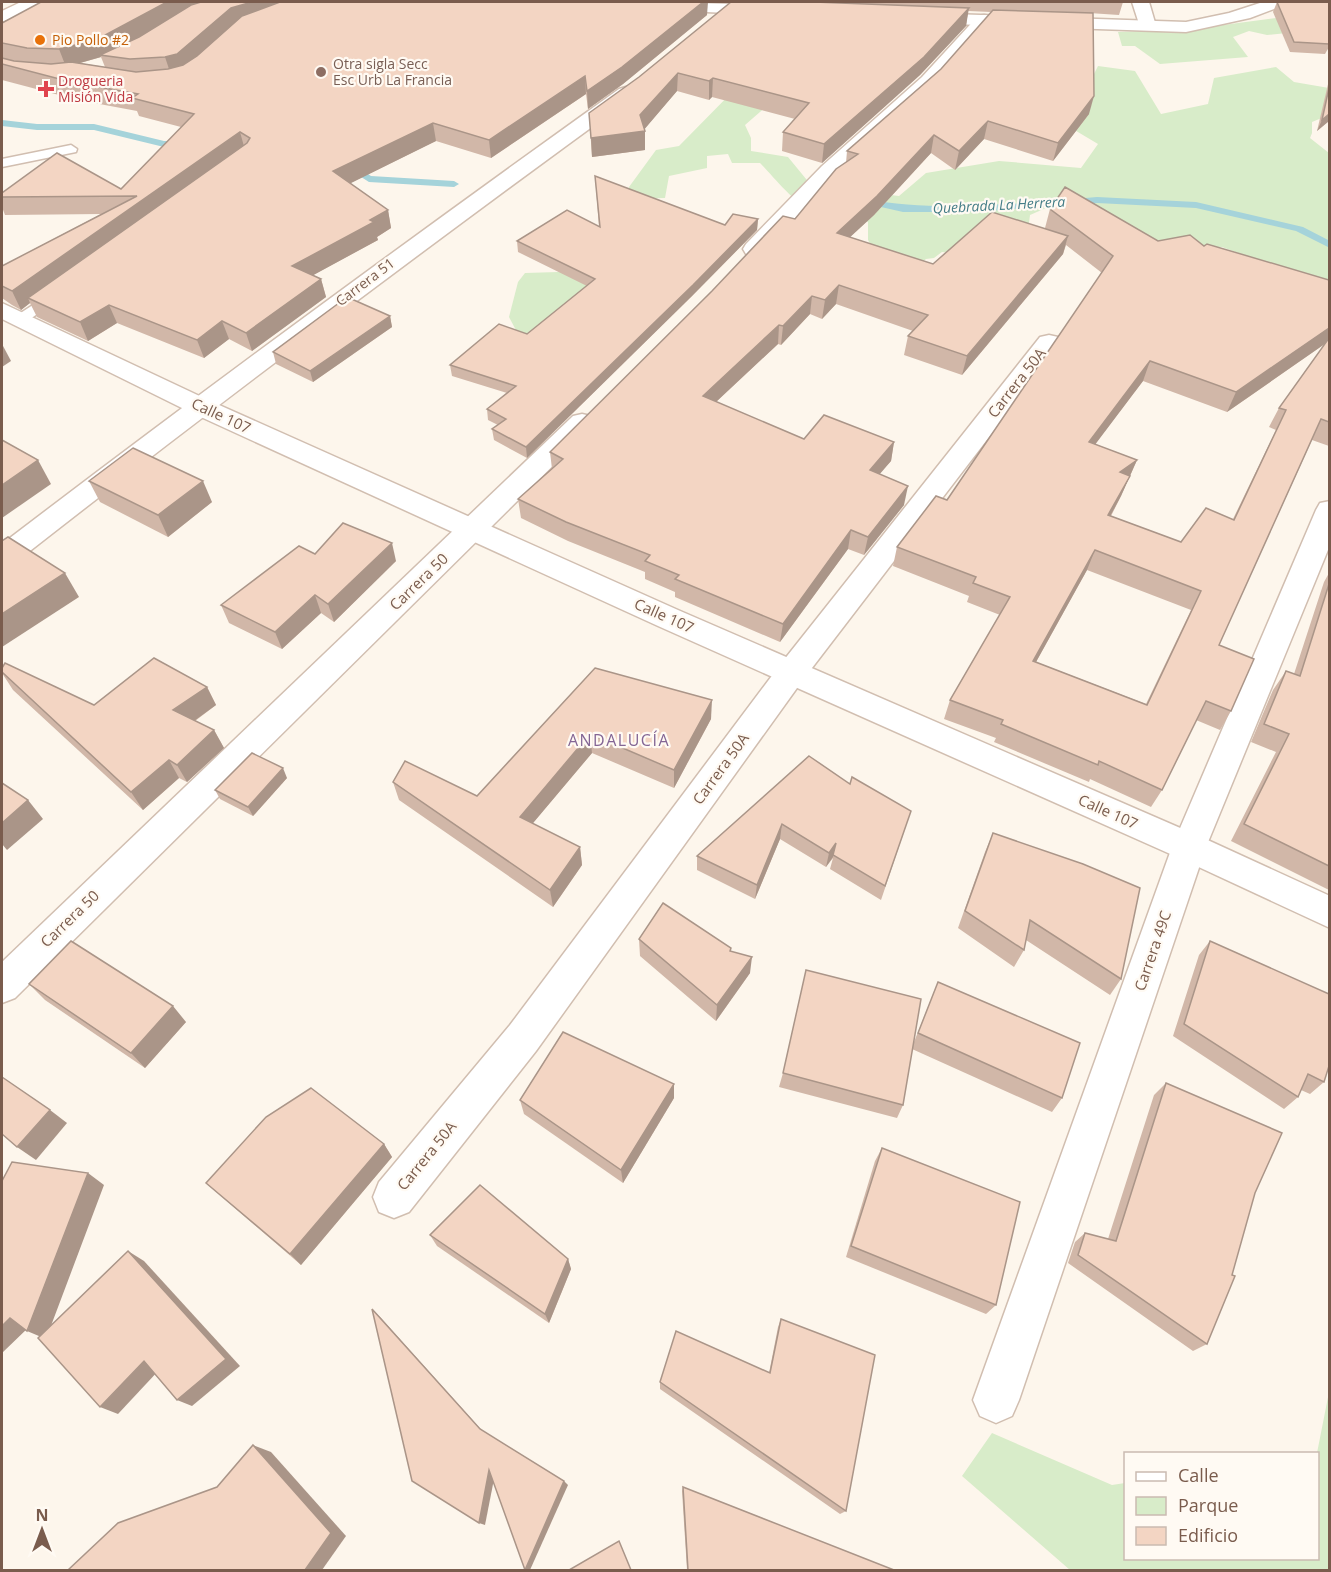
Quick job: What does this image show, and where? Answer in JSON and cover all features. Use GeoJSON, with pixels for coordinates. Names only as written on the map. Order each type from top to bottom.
{"type":"FeatureCollection","features":[{"type":"Feature","properties":{"kind":"street"},"geometry":{"type":"LineString","coordinates":[[2,17],[34,2]]}},
{"type":"Feature","properties":{"kind":"street"},"geometry":{"type":"LineString","coordinates":[[1141,2],[1147,26]]}},
{"type":"Feature","properties":{"kind":"street"},"geometry":{"type":"LineString","coordinates":[[901,17],[1186,27],[1263,8],[1276,2]]}},
{"type":"Feature","properties":{"kind":"street"},"geometry":{"type":"LineString","coordinates":[[645,4],[785,12]]}},
{"type":"Feature","properties":{"kind":"street"},"geometry":{"type":"LineString","coordinates":[[703,30],[730,8]]}},
{"type":"Feature","properties":{"kind":"street"},"geometry":{"type":"LineString","coordinates":[[734,270],[829,170],[929,81],[984,20]]}},
{"type":"Feature","properties":{"kind":"street","name":"Carrera 51"},"geometry":{"type":"LineString","coordinates":[[2,558],[199,406],[640,82]]}},
{"type":"Feature","properties":{"kind":"street","name":"Calle 107"},"geometry":{"type":"LineString","coordinates":[[11,315],[199,406],[791,673],[1190,847],[1329,913]]}},
{"type":"Feature","properties":{"kind":"street","name":"Carrera 50A"},"geometry":{"type":"LineString","coordinates":[[394,1197],[523,1038],[791,673],[1049,342]]}},
{"type":"Feature","properties":{"kind":"street","name":"Carrera 50"},"geometry":{"type":"LineString","coordinates":[[2,986],[600,404]]}},
{"type":"Feature","properties":{"kind":"street","name":"Carrera 49C"},"geometry":{"type":"LineString","coordinates":[[996,1400],[1190,847],[1329,510]]}},
{"type":"Feature","properties":{"kind":"lane"},"geometry":{"type":"LineString","coordinates":[[2,163],[71,149]]}},
{"type":"Feature","properties":{"kind":"lane"},"geometry":{"type":"LineString","coordinates":[[11,315],[68,285]]}},
{"type":"Feature","properties":{"kind":"green space"},"geometry":{"type":"Polygon","coordinates":[[[1276,18],[1297,32],[1267,35],[1249,31],[1233,37],[1248,57],[1160,64],[1135,46],[1122,46],[1118,32],[1193,29],[1276,18]]]}},
{"type":"Feature","properties":{"kind":"green space"},"geometry":{"type":"Polygon","coordinates":[[[1098,66],[1135,71],[1161,114],[1208,104],[1214,78],[1276,67],[1294,82],[1329,88],[1329,115],[1312,122],[1310,138],[1329,153],[1329,286],[1222,247],[1149,257],[1088,210],[1053,205],[1030,215],[1028,230],[951,253],[942,252],[934,258],[926,259],[907,275],[884,269],[868,240],[868,222],[848,215],[820,212],[806,207],[760,163],[732,163],[728,154],[707,156],[707,168],[669,176],[665,198],[627,199],[629,187],[656,150],[679,146],[743,81],[769,104],[745,125],[751,138],[751,151],[788,157],[811,185],[899,196],[926,173],[999,161],[1081,168],[1098,144],[1046,113],[1085,92],[1098,66]]]}},
{"type":"Feature","properties":{"kind":"green space"},"geometry":{"type":"Polygon","coordinates":[[[629,233],[554,338],[518,334],[509,317],[518,282],[525,273],[558,272],[578,265],[629,233]]]}},
{"type":"Feature","properties":{"kind":"green space"},"geometry":{"type":"Polygon","coordinates":[[[1329,1392],[1329,1570],[1070,1570],[962,1476],[992,1433],[1112,1485],[1124,1483],[1124,1560],[1319,1560],[1319,1452],[1317,1452],[1329,1392]]]}},
{"type":"Feature","properties":{"kind":"building"},"geometry":{"type":"Polygon","coordinates":[[[41,2],[167,2],[96,40],[59,49],[27,48],[2,43],[2,23],[41,2]]]}},
{"type":"Feature","properties":{"kind":"building"},"geometry":{"type":"Polygon","coordinates":[[[201,2],[252,2],[231,8],[177,54],[130,59],[100,55],[139,37],[191,5],[201,2]]]}},
{"type":"Feature","properties":{"kind":"building"},"geometry":{"type":"Polygon","coordinates":[[[280,2],[703,2],[622,67],[587,91],[585,76],[489,140],[433,123],[333,171],[388,210],[370,220],[374,222],[292,266],[321,279],[246,333],[222,321],[197,340],[109,305],[80,322],[28,298],[247,143],[250,138],[240,132],[12,291],[2,286],[2,266],[137,196],[2,197],[2,193],[57,153],[121,189],[194,114],[132,98],[138,94],[71,82],[2,64],[2,58],[51,64],[71,62],[136,72],[168,69],[183,65],[197,56],[242,16],[280,2]]]}},
{"type":"Feature","properties":{"kind":"building"},"geometry":{"type":"Polygon","coordinates":[[[731,2],[814,2],[969,8],[924,57],[824,144],[783,132],[809,103],[713,78],[709,81],[678,73],[640,115],[645,131],[591,138],[589,113],[639,77],[731,2]]]}},
{"type":"Feature","properties":{"kind":"building"},"geometry":{"type":"Polygon","coordinates":[[[1277,2],[1329,2],[1329,44],[1294,42],[1277,2]]]}},
{"type":"Feature","properties":{"kind":"building"},"geometry":{"type":"Polygon","coordinates":[[[993,10],[1093,13],[1094,96],[1058,143],[988,121],[959,151],[934,135],[877,196],[837,233],[933,264],[992,212],[1068,236],[967,356],[908,336],[928,315],[839,285],[825,300],[812,296],[783,326],[779,325],[703,396],[804,439],[824,415],[894,442],[870,470],[908,486],[868,537],[851,530],[783,624],[675,579],[679,575],[645,561],[650,555],[566,522],[518,499],[563,459],[550,452],[712,291],[783,216],[795,219],[836,169],[858,154],[847,151],[941,69],[993,10]]]}},
{"type":"Feature","properties":{"kind":"building"},"geometry":{"type":"Polygon","coordinates":[[[1329,88],[1329,114],[1322,120],[1329,88]]]}},
{"type":"Feature","properties":{"kind":"building"},"geometry":{"type":"Polygon","coordinates":[[[595,176],[725,225],[733,214],[758,219],[526,447],[492,429],[506,419],[487,409],[516,386],[450,365],[499,324],[527,334],[595,279],[517,241],[567,210],[600,227],[595,176]]]}},
{"type":"Feature","properties":{"kind":"building"},"geometry":{"type":"Polygon","coordinates":[[[1065,187],[1158,241],[1190,235],[1204,246],[1207,244],[1329,280],[1329,328],[1236,392],[1150,361],[1089,442],[1137,460],[1120,472],[1130,476],[1108,515],[1181,542],[1206,508],[1234,520],[1286,410],[1279,408],[1329,338],[1329,422],[1321,419],[1219,645],[1254,659],[1231,711],[1206,701],[1162,790],[1099,761],[1098,765],[1001,724],[1003,720],[950,700],[1010,597],[973,583],[976,577],[897,547],[936,496],[947,500],[1113,256],[1050,209],[1065,187]],[[1095,550],[1033,661],[1147,705],[1201,591],[1095,550]]]}},
{"type":"Feature","properties":{"kind":"building"},"geometry":{"type":"Polygon","coordinates":[[[347,297],[390,316],[310,371],[273,352],[347,297]]]}},
{"type":"Feature","properties":{"kind":"building"},"geometry":{"type":"Polygon","coordinates":[[[2,440],[38,460],[2,485],[2,440]]]}},
{"type":"Feature","properties":{"kind":"building"},"geometry":{"type":"Polygon","coordinates":[[[133,448],[203,481],[158,515],[89,481],[133,448]]]}},
{"type":"Feature","properties":{"kind":"building"},"geometry":{"type":"Polygon","coordinates":[[[343,523],[392,543],[328,604],[315,595],[275,632],[221,605],[299,546],[315,554],[343,523]]]}},
{"type":"Feature","properties":{"kind":"building"},"geometry":{"type":"Polygon","coordinates":[[[8,537],[65,573],[2,614],[2,541],[8,537]]]}},
{"type":"Feature","properties":{"kind":"building"},"geometry":{"type":"Polygon","coordinates":[[[1329,584],[1329,866],[1244,824],[1289,734],[1264,724],[1286,671],[1300,676],[1329,584]]]}},
{"type":"Feature","properties":{"kind":"building"},"geometry":{"type":"Polygon","coordinates":[[[154,658],[207,687],[173,710],[214,730],[177,765],[169,760],[131,792],[2,672],[5,663],[94,705],[154,658]]]}},
{"type":"Feature","properties":{"kind":"building"},"geometry":{"type":"Polygon","coordinates":[[[595,668],[712,700],[674,770],[590,734],[520,817],[580,847],[550,890],[393,782],[405,761],[477,796],[595,668]]]}},
{"type":"Feature","properties":{"kind":"building"},"geometry":{"type":"Polygon","coordinates":[[[252,753],[283,768],[248,807],[215,790],[252,753]]]}},
{"type":"Feature","properties":{"kind":"building"},"geometry":{"type":"Polygon","coordinates":[[[809,756],[850,784],[852,777],[911,811],[885,886],[833,855],[836,843],[829,853],[782,824],[757,885],[697,856],[809,756]]]}},
{"type":"Feature","properties":{"kind":"building"},"geometry":{"type":"Polygon","coordinates":[[[2,783],[28,800],[2,823],[2,783]]]}},
{"type":"Feature","properties":{"kind":"building"},"geometry":{"type":"Polygon","coordinates":[[[993,833],[1083,864],[1140,888],[1121,979],[1030,920],[1024,950],[965,911],[993,833]]]}},
{"type":"Feature","properties":{"kind":"building"},"geometry":{"type":"Polygon","coordinates":[[[663,903],[731,948],[730,951],[752,957],[717,1005],[639,939],[663,903]]]}},
{"type":"Feature","properties":{"kind":"building"},"geometry":{"type":"Polygon","coordinates":[[[71,941],[173,1006],[131,1053],[29,984],[71,941]]]}},
{"type":"Feature","properties":{"kind":"building"},"geometry":{"type":"Polygon","coordinates":[[[1210,941],[1329,994],[1329,1066],[1324,1082],[1308,1074],[1298,1097],[1184,1024],[1210,941]]]}},
{"type":"Feature","properties":{"kind":"building"},"geometry":{"type":"Polygon","coordinates":[[[806,970],[921,999],[903,1105],[783,1073],[806,970]]]}},
{"type":"Feature","properties":{"kind":"building"},"geometry":{"type":"Polygon","coordinates":[[[938,982],[1080,1043],[1062,1098],[918,1033],[938,982]]]}},
{"type":"Feature","properties":{"kind":"building"},"geometry":{"type":"Polygon","coordinates":[[[563,1032],[674,1084],[621,1170],[520,1100],[563,1032]]]}},
{"type":"Feature","properties":{"kind":"building"},"geometry":{"type":"Polygon","coordinates":[[[2,1077],[50,1110],[17,1147],[2,1134],[2,1077]]]}},
{"type":"Feature","properties":{"kind":"building"},"geometry":{"type":"Polygon","coordinates":[[[1166,1083],[1282,1133],[1255,1193],[1232,1275],[1235,1276],[1207,1344],[1078,1255],[1085,1233],[1116,1241],[1166,1083]]]}},
{"type":"Feature","properties":{"kind":"building"},"geometry":{"type":"Polygon","coordinates":[[[311,1088],[384,1144],[290,1254],[206,1183],[266,1117],[311,1088]]]}},
{"type":"Feature","properties":{"kind":"building"},"geometry":{"type":"Polygon","coordinates":[[[882,1148],[1020,1202],[996,1305],[851,1246],[882,1148]]]}},
{"type":"Feature","properties":{"kind":"building"},"geometry":{"type":"Polygon","coordinates":[[[12,1162],[88,1173],[27,1331],[10,1318],[2,1326],[2,1181],[12,1162]]]}},
{"type":"Feature","properties":{"kind":"building"},"geometry":{"type":"Polygon","coordinates":[[[480,1185],[568,1259],[545,1314],[430,1235],[480,1185]]]}},
{"type":"Feature","properties":{"kind":"building"},"geometry":{"type":"Polygon","coordinates":[[[128,1251],[226,1359],[177,1400],[144,1361],[100,1407],[38,1338],[128,1251]]]}},
{"type":"Feature","properties":{"kind":"building"},"geometry":{"type":"Polygon","coordinates":[[[372,1309],[480,1429],[564,1481],[525,1570],[489,1470],[479,1523],[412,1481],[372,1309]]]}},
{"type":"Feature","properties":{"kind":"building"},"geometry":{"type":"Polygon","coordinates":[[[781,1319],[875,1355],[846,1511],[660,1382],[676,1331],[770,1373],[781,1319]]]}},
{"type":"Feature","properties":{"kind":"building"},"geometry":{"type":"Polygon","coordinates":[[[253,1445],[331,1533],[305,1570],[68,1570],[118,1523],[217,1487],[253,1445]]]}},
{"type":"Feature","properties":{"kind":"building"},"geometry":{"type":"Polygon","coordinates":[[[683,1487],[894,1570],[688,1570],[683,1487]]]}},
{"type":"Feature","properties":{"kind":"building"},"geometry":{"type":"Polygon","coordinates":[[[619,1541],[631,1570],[569,1570],[619,1541]]]}},
{"type":"Feature","properties":{"kind":"waterway","name":"Quebrada La Herrera"},"geometry":{"type":"LineString","coordinates":[[2,123],[37,127],[94,127],[164,144],[184,144]]}},
{"type":"Feature","properties":{"kind":"waterway","name":"Quebrada La Herrera"},"geometry":{"type":"LineString","coordinates":[[350,166],[369,179],[454,184]]}},
{"type":"Feature","properties":{"kind":"waterway","name":"Quebrada La Herrera"},"geometry":{"type":"LineString","coordinates":[[864,202],[903,209],[974,209],[1097,200],[1196,205],[1299,229],[1330,245]]}},
{"type":"Feature","properties":{"kind":"place","name":"Pio Pollo #2"},"geometry":{"type":"Point","coordinates":[40,40]}},
{"type":"Feature","properties":{"kind":"place","name":"Otra sigla Secc Esc Urb La Francia"},"geometry":{"type":"Point","coordinates":[321,72]}},
{"type":"Feature","properties":{"kind":"place","name":"Drogueria Misión Vida"},"geometry":{"type":"Point","coordinates":[46,89]}},
{"type":"Feature","properties":{"kind":"district","name":"ANDALUCÍA"},"geometry":{"type":"Point","coordinates":[619,740]}}]}
